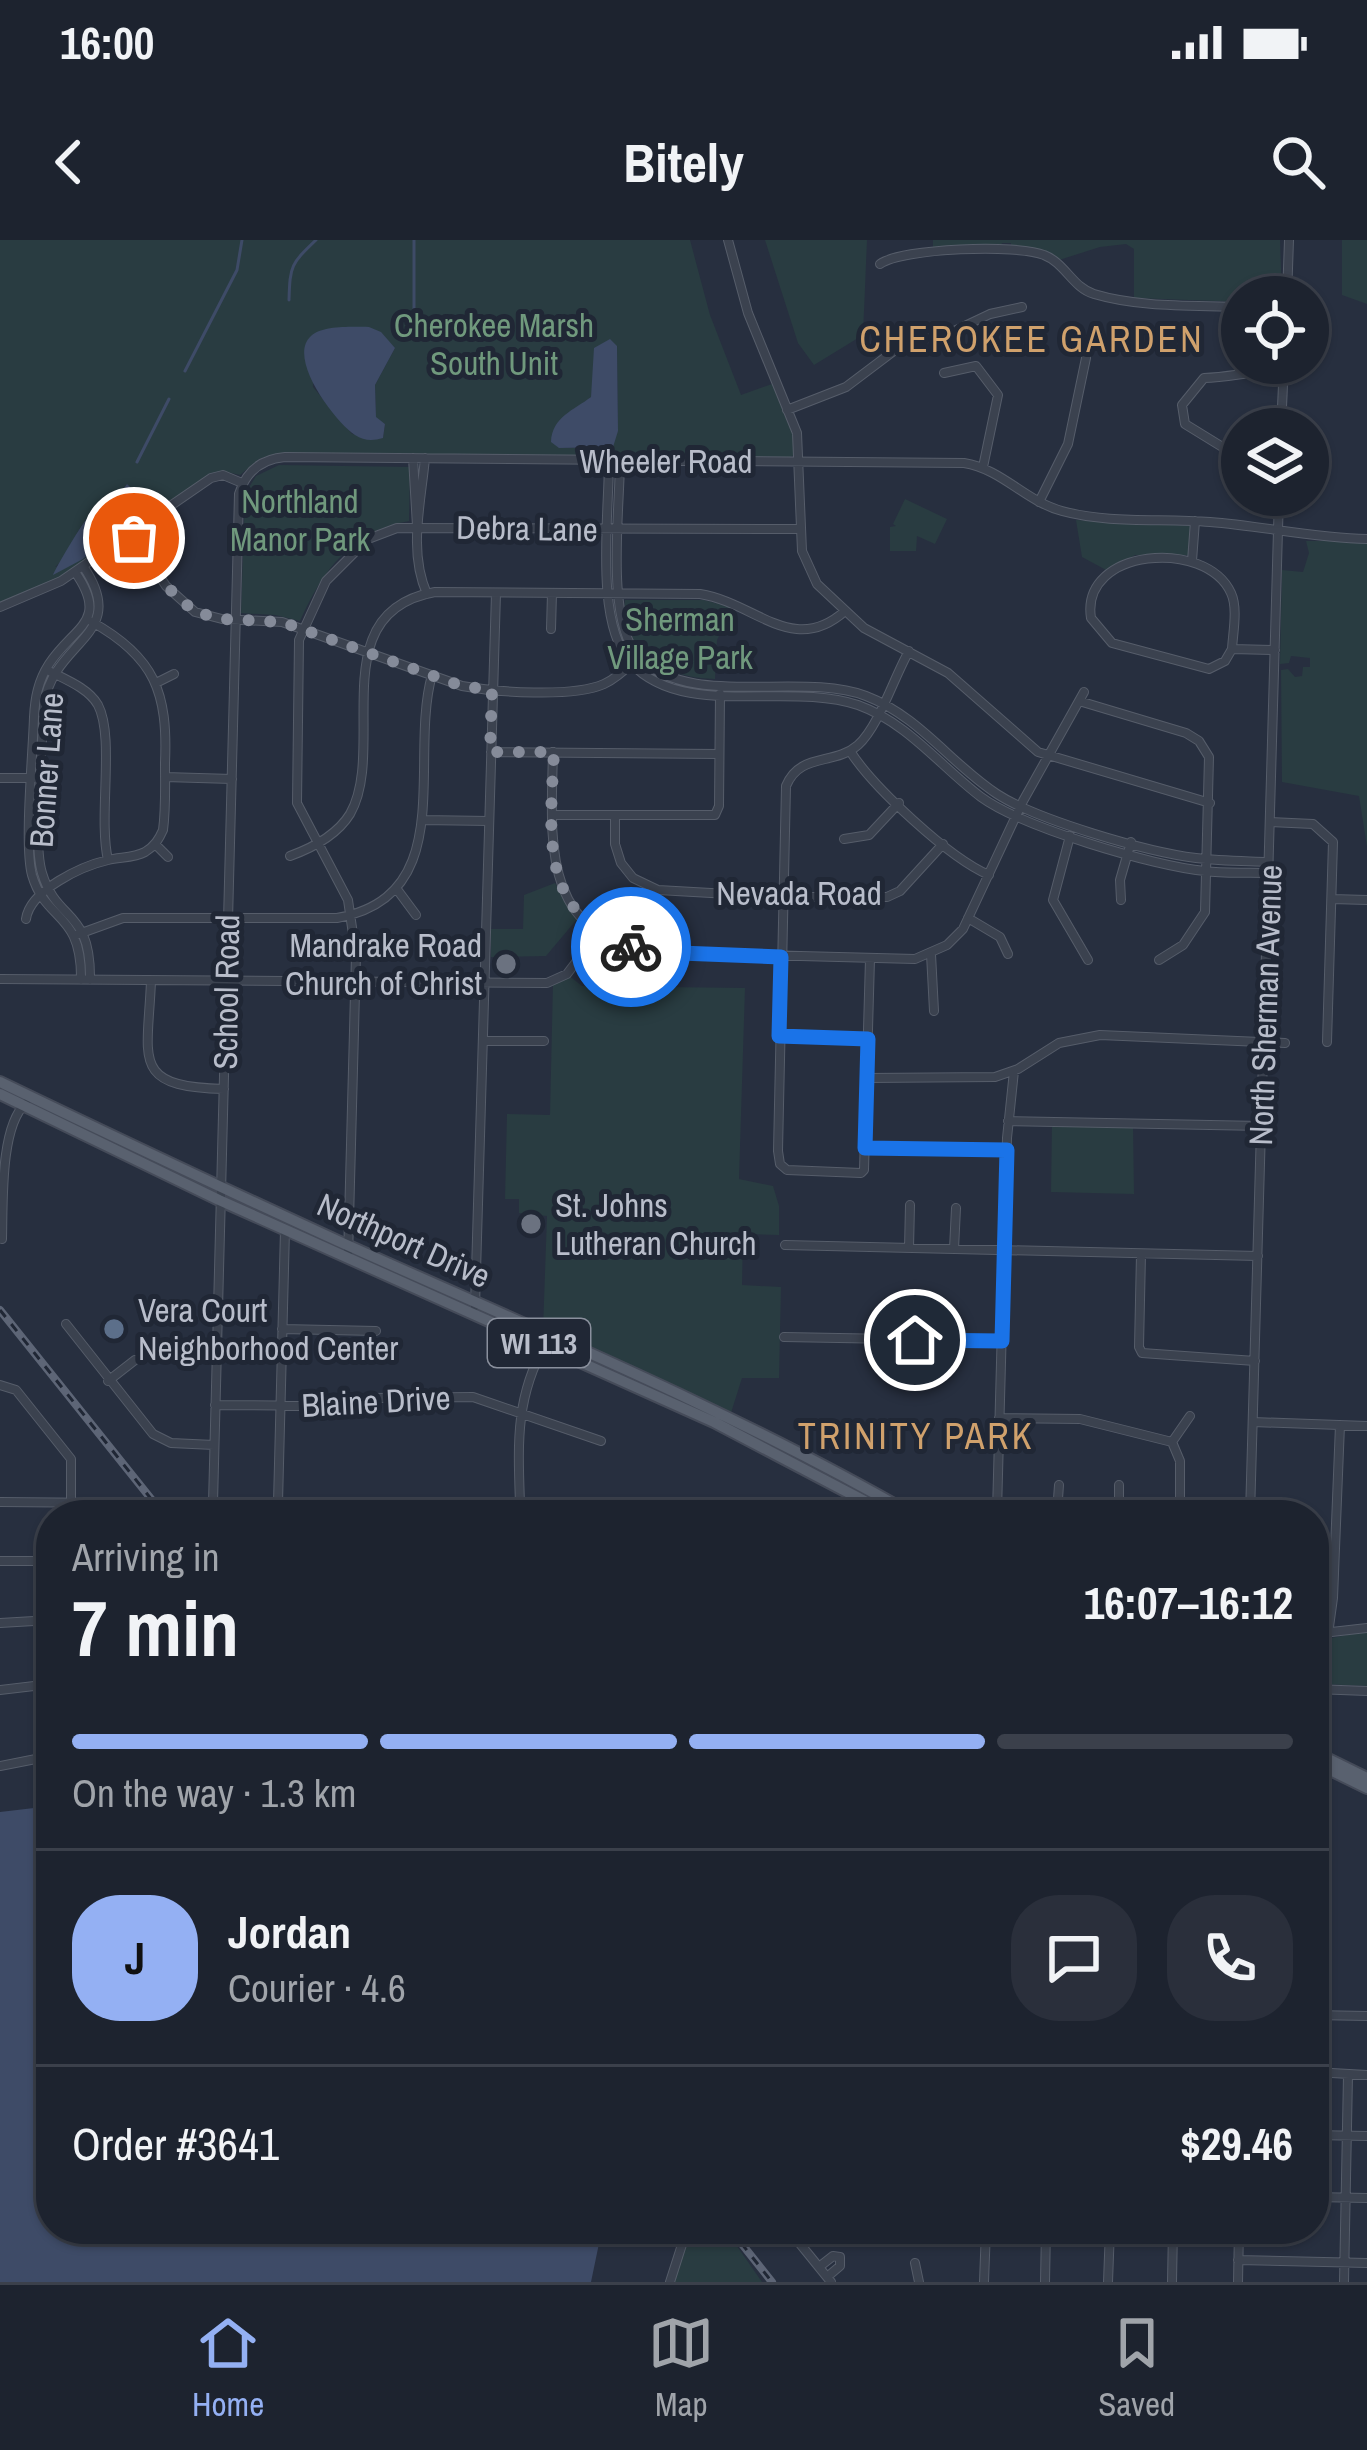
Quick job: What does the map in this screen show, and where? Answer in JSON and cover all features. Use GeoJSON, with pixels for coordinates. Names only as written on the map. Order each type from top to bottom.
{"type":"FeatureCollection","features":[{"type":"Feature","properties":{"kind":"main road","name":"Northport Drive"},"geometry":{"type":"LineString","coordinates":[[0,1082],[285,1230],[349,1252]]}},
{"type":"Feature","properties":{"kind":"main road","name":"Northport Drive"},"geometry":{"type":"LineString","coordinates":[[0,1094],[798,1454],[870,1500]]}},
{"type":"Feature","properties":{"kind":"main road","name":"Northport Drive"},"geometry":{"type":"LineString","coordinates":[[547,1340],[879,1500]]}},
{"type":"Feature","properties":{"kind":"main road"},"geometry":{"type":"LineString","coordinates":[[747,1438],[753,1436],[798,1454]]}},
{"type":"Feature","properties":{"kind":"main road"},"geometry":{"type":"LineString","coordinates":[[1329,1761],[1365,1783]]}},
{"type":"Feature","properties":{"kind":"main road"},"geometry":{"type":"LineString","coordinates":[[1329,1768],[1365,1783]]}},
{"type":"Feature","properties":{"kind":"street"},"geometry":{"type":"LineString","coordinates":[[728,240],[748,313],[799,442],[802,557],[808,572],[864,628],[948,674],[1029,747],[1048,757],[1210,803]]}},
{"type":"Feature","properties":{"kind":"street"},"geometry":{"type":"LineString","coordinates":[[1287,276],[1289,240]]}},
{"type":"Feature","properties":{"kind":"street"},"geometry":{"type":"LineString","coordinates":[[880,264],[907,254],[1028,250],[1052,259],[1082,289],[1095,294],[1150,303],[1221,306]]}},
{"type":"Feature","properties":{"kind":"street"},"geometry":{"type":"LineString","coordinates":[[788,410],[846,387],[903,344],[1022,308]]}},
{"type":"Feature","properties":{"kind":"street"},"geometry":{"type":"LineString","coordinates":[[1039,502],[1068,444],[1086,358]]}},
{"type":"Feature","properties":{"kind":"street"},"geometry":{"type":"LineString","coordinates":[[944,373],[976,366],[998,395],[983,467]]}},
{"type":"Feature","properties":{"kind":"street"},"geometry":{"type":"LineString","coordinates":[[1221,379],[1202,380],[1182,405],[1182,418],[1189,428],[1221,447]]}},
{"type":"Feature","properties":{"kind":"street","name":"Wheeler Road"},"geometry":{"type":"LineString","coordinates":[[0,607],[47,589],[215,476],[242,483],[258,464],[275,458],[964,463],[983,467],[1039,502],[1081,515],[1367,539]]}},
{"type":"Feature","properties":{"kind":"street"},"geometry":{"type":"LineString","coordinates":[[412,458],[417,569],[427,594]]}},
{"type":"Feature","properties":{"kind":"street"},"geometry":{"type":"LineString","coordinates":[[417,528],[425,458]]}},
{"type":"Feature","properties":{"kind":"street"},"geometry":{"type":"LineString","coordinates":[[615,460],[608,593],[614,638],[635,660],[670,689],[820,686],[882,703],[922,730],[1018,812]]}},
{"type":"Feature","properties":{"kind":"street","name":"School Road"},"geometry":{"type":"LineString","coordinates":[[213,1500],[238,494],[242,483]]}},
{"type":"Feature","properties":{"kind":"street","name":"North Sherman Avenue"},"geometry":{"type":"LineString","coordinates":[[1250,1500],[1279,516]]}},
{"type":"Feature","properties":{"kind":"street"},"geometry":{"type":"LineString","coordinates":[[1192,561],[1195,521]]}},
{"type":"Feature","properties":{"kind":"street"},"geometry":{"type":"LineString","coordinates":[[614,529],[624,630],[635,660]]}},
{"type":"Feature","properties":{"kind":"street","name":"Debra Lane"},"geometry":{"type":"LineString","coordinates":[[302,628],[326,580],[363,542],[387,530],[801,530]]}},
{"type":"Feature","properties":{"kind":"street"},"geometry":{"type":"LineString","coordinates":[[131,533],[181,602],[204,615],[282,622],[462,686],[585,689],[608,682],[635,660]]}},
{"type":"Feature","properties":{"kind":"street"},"geometry":{"type":"LineString","coordinates":[[1192,561],[1214,574],[1232,595],[1232,649],[1217,668],[1200,668],[1112,643],[1090,618],[1096,589],[1124,562],[1192,561]]}},
{"type":"Feature","properties":{"kind":"street"},"geometry":{"type":"LineString","coordinates":[[26,919],[28,908],[46,892],[90,865],[138,855],[155,844],[165,820],[166,720],[156,682],[130,646],[92,622],[100,597],[79,569]]}},
{"type":"Feature","properties":{"kind":"street"},"geometry":{"type":"LineString","coordinates":[[475,1307],[496,593]]}},
{"type":"Feature","properties":{"kind":"street"},"geometry":{"type":"LineString","coordinates":[[551,628],[552,593]]}},
{"type":"Feature","properties":{"kind":"street"},"geometry":{"type":"LineString","coordinates":[[290,856],[343,824],[358,793],[369,652],[380,626],[396,608],[427,594],[706,595],[801,631],[825,626],[845,611]]}},
{"type":"Feature","properties":{"kind":"street","name":"Bonner Lane"},"geometry":{"type":"LineString","coordinates":[[80,933],[30,869],[37,778],[35,698],[49,671],[92,622]]}},
{"type":"Feature","properties":{"kind":"street"},"geometry":{"type":"LineString","coordinates":[[302,628],[296,793],[352,915],[349,1252]]}},
{"type":"Feature","properties":{"kind":"street"},"geometry":{"type":"LineString","coordinates":[[1232,649],[1275,650]]}},
{"type":"Feature","properties":{"kind":"street"},"geometry":{"type":"LineString","coordinates":[[870,959],[862,1172],[794,1172],[784,1167],[778,1154],[784,801],[789,779],[807,763],[850,751],[866,736],[909,651]]}},
{"type":"Feature","properties":{"kind":"street"},"geometry":{"type":"LineString","coordinates":[[49,671],[89,695],[102,719],[102,825],[108,860]]}},
{"type":"Feature","properties":{"kind":"street"},"geometry":{"type":"LineString","coordinates":[[156,682],[173,674]]}},
{"type":"Feature","properties":{"kind":"street"},"geometry":{"type":"LineString","coordinates":[[85,980],[80,933],[118,918],[352,915],[396,888],[415,858],[422,820],[425,705],[432,675]]}},
{"type":"Feature","properties":{"kind":"street"},"geometry":{"type":"LineString","coordinates":[[720,689],[815,695],[877,714],[915,738],[982,797],[1072,831],[1208,872],[1268,867]]}},
{"type":"Feature","properties":{"kind":"street"},"geometry":{"type":"LineString","coordinates":[[552,815],[712,816],[719,811],[720,689]]}},
{"type":"Feature","properties":{"kind":"street"},"geometry":{"type":"LineString","coordinates":[[554,752],[552,853],[562,890],[598,932],[654,952],[915,959],[955,938],[968,918],[1018,812],[1081,697],[1186,733],[1204,748],[1210,769],[1207,904],[1201,921],[1179,950],[1159,960]]}},
{"type":"Feature","properties":{"kind":"street"},"geometry":{"type":"LineString","coordinates":[[850,751],[859,766],[944,844],[988,874]]}},
{"type":"Feature","properties":{"kind":"street"},"geometry":{"type":"LineString","coordinates":[[490,752],[719,754]]}},
{"type":"Feature","properties":{"kind":"street"},"geometry":{"type":"LineString","coordinates":[[165,777],[232,778]]}},
{"type":"Feature","properties":{"kind":"street"},"geometry":{"type":"LineString","coordinates":[[0,778],[37,778]]}},
{"type":"Feature","properties":{"kind":"street"},"geometry":{"type":"LineString","coordinates":[[844,839],[869,835],[899,803]]}},
{"type":"Feature","properties":{"kind":"street","name":"Nevada Road"},"geometry":{"type":"LineString","coordinates":[[615,816],[617,854],[626,871],[640,883],[668,891],[887,897],[900,891],[944,844]]}},
{"type":"Feature","properties":{"kind":"street"},"geometry":{"type":"LineString","coordinates":[[422,820],[489,821]]}},
{"type":"Feature","properties":{"kind":"street"},"geometry":{"type":"LineString","coordinates":[[1270,822],[1312,824],[1333,842],[1328,1042]]}},
{"type":"Feature","properties":{"kind":"street"},"geometry":{"type":"LineString","coordinates":[[1072,831],[1053,900],[1088,960]]}},
{"type":"Feature","properties":{"kind":"street"},"geometry":{"type":"LineString","coordinates":[[155,844],[168,857]]}},
{"type":"Feature","properties":{"kind":"street"},"geometry":{"type":"LineString","coordinates":[[1129,847],[1268,867]]}},
{"type":"Feature","properties":{"kind":"street"},"geometry":{"type":"LineString","coordinates":[[1121,900],[1120,880],[1129,847]]}},
{"type":"Feature","properties":{"kind":"street"},"geometry":{"type":"LineString","coordinates":[[396,888],[416,915]]}},
{"type":"Feature","properties":{"kind":"street"},"geometry":{"type":"LineString","coordinates":[[1332,899],[1367,900]]}},
{"type":"Feature","properties":{"kind":"street"},"geometry":{"type":"LineString","coordinates":[[968,918],[1000,937],[1008,954]]}},
{"type":"Feature","properties":{"kind":"street"},"geometry":{"type":"LineString","coordinates":[[0,979],[547,983],[561,979],[598,932]]}},
{"type":"Feature","properties":{"kind":"street"},"geometry":{"type":"LineString","coordinates":[[931,954],[934,1012]]}},
{"type":"Feature","properties":{"kind":"street"},"geometry":{"type":"LineString","coordinates":[[151,981],[149,1050],[154,1069],[178,1087],[224,1089]]}},
{"type":"Feature","properties":{"kind":"street"},"geometry":{"type":"LineString","coordinates":[[779,1036],[868,1039]]}},
{"type":"Feature","properties":{"kind":"street"},"geometry":{"type":"LineString","coordinates":[[867,1078],[995,1078],[1059,1043],[1087,1036],[1285,1042]]}},
{"type":"Feature","properties":{"kind":"street"},"geometry":{"type":"LineString","coordinates":[[483,1041],[544,1041]]}},
{"type":"Feature","properties":{"kind":"street"},"geometry":{"type":"LineString","coordinates":[[997,1500],[1008,1121],[1014,1071]]}},
{"type":"Feature","properties":{"kind":"street"},"geometry":{"type":"LineString","coordinates":[[2,1239],[5,1141],[22,1105],[41,1102]]}},
{"type":"Feature","properties":{"kind":"street"},"geometry":{"type":"LineString","coordinates":[[1008,1121],[1262,1126]]}},
{"type":"Feature","properties":{"kind":"street"},"geometry":{"type":"LineString","coordinates":[[865,1148],[1007,1150]]}},
{"type":"Feature","properties":{"kind":"street"},"geometry":{"type":"LineString","coordinates":[[909,1248],[910,1205]]}},
{"type":"Feature","properties":{"kind":"street"},"geometry":{"type":"LineString","coordinates":[[954,1249],[956,1208]]}},
{"type":"Feature","properties":{"kind":"street"},"geometry":{"type":"LineString","coordinates":[[278,1500],[285,1230]]}},
{"type":"Feature","properties":{"kind":"street"},"geometry":{"type":"LineString","coordinates":[[785,1245],[1258,1256]]}},
{"type":"Feature","properties":{"kind":"street"},"geometry":{"type":"LineString","coordinates":[[1141,1253],[1142,1353],[1255,1360]]}},
{"type":"Feature","properties":{"kind":"street"},"geometry":{"type":"LineString","coordinates":[[66,1324],[152,1434],[171,1443],[214,1445]]}},
{"type":"Feature","properties":{"kind":"street"},"geometry":{"type":"LineString","coordinates":[[282,1329],[376,1331]]}},
{"type":"Feature","properties":{"kind":"street"},"geometry":{"type":"LineString","coordinates":[[784,1337],[1002,1341]]}},
{"type":"Feature","properties":{"kind":"street"},"geometry":{"type":"LineString","coordinates":[[520,1500],[524,1389],[547,1340]]}},
{"type":"Feature","properties":{"kind":"street"},"geometry":{"type":"LineString","coordinates":[[108,1381],[135,1360]]}},
{"type":"Feature","properties":{"kind":"street"},"geometry":{"type":"LineString","coordinates":[[1,1385],[16,1390],[71,1459],[71,1500]]}},
{"type":"Feature","properties":{"kind":"street","name":"Blaine Drive"},"geometry":{"type":"LineString","coordinates":[[215,1405],[462,1396],[601,1441]]}},
{"type":"Feature","properties":{"kind":"street"},"geometry":{"type":"LineString","coordinates":[[1172,1442],[1190,1416]]}},
{"type":"Feature","properties":{"kind":"street"},"geometry":{"type":"LineString","coordinates":[[999,1418],[1080,1419],[1172,1442]]}},
{"type":"Feature","properties":{"kind":"street"},"geometry":{"type":"LineString","coordinates":[[1253,1422],[1367,1426]]}},
{"type":"Feature","properties":{"kind":"street"},"geometry":{"type":"LineString","coordinates":[[1329,1627],[1340,1425]]}},
{"type":"Feature","properties":{"kind":"street"},"geometry":{"type":"LineString","coordinates":[[1172,1442],[1180,1461],[1180,1500]]}},
{"type":"Feature","properties":{"kind":"street"},"geometry":{"type":"LineString","coordinates":[[1058,1500],[1059,1485]]}},
{"type":"Feature","properties":{"kind":"street"},"geometry":{"type":"LineString","coordinates":[[1119,1485],[1119,1500]]}},
{"type":"Feature","properties":{"kind":"street"},"geometry":{"type":"LineString","coordinates":[[851,1500],[856,1490]]}},
{"type":"Feature","properties":{"kind":"street"},"geometry":{"type":"LineString","coordinates":[[0,1502],[36,1502]]}},
{"type":"Feature","properties":{"kind":"street"},"geometry":{"type":"LineString","coordinates":[[0,1561],[36,1561]]}},
{"type":"Feature","properties":{"kind":"street"},"geometry":{"type":"LineString","coordinates":[[0,1623],[36,1621]]}},
{"type":"Feature","properties":{"kind":"street"},"geometry":{"type":"LineString","coordinates":[[1329,1634],[1367,1628]]}},
{"type":"Feature","properties":{"kind":"street"},"geometry":{"type":"LineString","coordinates":[[0,1690],[36,1686]]}},
{"type":"Feature","properties":{"kind":"street"},"geometry":{"type":"LineString","coordinates":[[1329,1689],[1367,1690]]}},
{"type":"Feature","properties":{"kind":"street"},"geometry":{"type":"LineString","coordinates":[[0,1766],[36,1759]]}},
{"type":"Feature","properties":{"kind":"street"},"geometry":{"type":"LineString","coordinates":[[1329,2015],[1367,2016]]}},
{"type":"Feature","properties":{"kind":"street"},"geometry":{"type":"LineString","coordinates":[[1329,2073],[1367,2075]]}},
{"type":"Feature","properties":{"kind":"street"},"geometry":{"type":"LineString","coordinates":[[1344,2282],[1348,2075]]}},
{"type":"Feature","properties":{"kind":"street"},"geometry":{"type":"LineString","coordinates":[[1329,2135],[1367,2136]]}},
{"type":"Feature","properties":{"kind":"street"},"geometry":{"type":"LineString","coordinates":[[1329,2197],[1367,2198]]}},
{"type":"Feature","properties":{"kind":"street"},"geometry":{"type":"LineString","coordinates":[[670,2282],[682,2244]]}},
{"type":"Feature","properties":{"kind":"street"},"geometry":{"type":"LineString","coordinates":[[800,2244],[829,2280],[842,2261],[836,2255],[819,2267]]}},
{"type":"Feature","properties":{"kind":"street"},"geometry":{"type":"LineString","coordinates":[[984,2282],[985,2244]]}},
{"type":"Feature","properties":{"kind":"street"},"geometry":{"type":"LineString","coordinates":[[1045,2282],[1046,2244]]}},
{"type":"Feature","properties":{"kind":"street"},"geometry":{"type":"LineString","coordinates":[[1108,2282],[1109,2244]]}},
{"type":"Feature","properties":{"kind":"street"},"geometry":{"type":"LineString","coordinates":[[1172,2282],[1173,2244]]}},
{"type":"Feature","properties":{"kind":"street"},"geometry":{"type":"LineString","coordinates":[[1238,2282],[1239,2244]]}},
{"type":"Feature","properties":{"kind":"street"},"geometry":{"type":"LineString","coordinates":[[1238,2260],[1367,2263]]}},
{"type":"Feature","properties":{"kind":"street"},"geometry":{"type":"LineString","coordinates":[[914,2263],[919,2282]]}},
{"type":"Feature","properties":{"kind":"green space","name":"Cherokee Marsh South Unit"},"geometry":{"type":"Polygon","coordinates":[[[0,240],[690,240],[710,315],[741,395],[772,384],[793,435],[796,454],[790,457],[276,454],[259,459],[240,475],[223,471],[209,475],[57,579],[0,604],[0,240]],[[369,327],[312,335],[313,387],[352,434],[383,438],[385,424],[376,418],[375,385],[395,348],[369,327]],[[617,346],[593,383],[591,397],[580,406],[559,448],[606,448],[618,431],[617,346]],[[127,484],[84,523],[55,567],[83,559],[137,511],[140,496],[127,484]]]}},
{"type":"Feature","properties":{"kind":"green space"},"geometry":{"type":"Polygon","coordinates":[[[765,240],[867,240],[863,335],[814,365],[798,343],[765,240]]]}},
{"type":"Feature","properties":{"kind":"green space"},"geometry":{"type":"Polygon","coordinates":[[[933,240],[1280,240],[1281,276],[1221,276],[1221,301],[1134,298],[1134,249],[1126,244],[1059,260],[1044,251],[1011,247],[1011,243],[933,250],[933,240]]]}},
{"type":"Feature","properties":{"kind":"green space"},"geometry":{"type":"Polygon","coordinates":[[[1342,240],[1367,240],[1367,304],[1342,295],[1342,240]]]}},
{"type":"Feature","properties":{"kind":"green space","name":"Northland Manor Park"},"geometry":{"type":"Polygon","coordinates":[[[279,465],[410,467],[409,521],[371,534],[341,556],[300,621],[241,613],[245,494],[256,476],[279,465]]]}},
{"type":"Feature","properties":{"kind":"green space"},"geometry":{"type":"Polygon","coordinates":[[[905,499],[947,519],[935,544],[917,536],[916,551],[890,551],[890,527],[896,526],[905,499]]]}},
{"type":"Feature","properties":{"kind":"green space"},"geometry":{"type":"Polygon","coordinates":[[[1076,520],[1192,526],[1190,555],[1135,555],[1108,571],[1082,557],[1076,520]]]}},
{"type":"Feature","properties":{"kind":"green space"},"geometry":{"type":"Polygon","coordinates":[[[1306,541],[1367,541],[1367,847],[1359,796],[1282,782],[1281,670],[1302,676],[1303,667],[1310,667],[1310,658],[1291,656],[1289,663],[1280,664],[1282,570],[1303,572],[1309,553],[1306,541]]]}},
{"type":"Feature","properties":{"kind":"green space","name":"Sherman Village Park"},"geometry":{"type":"Polygon","coordinates":[[[625,600],[704,600],[733,608],[717,640],[715,679],[681,674],[650,659],[630,635],[625,600]]]}},
{"type":"Feature","properties":{"kind":"green space"},"geometry":{"type":"Polygon","coordinates":[[[555,883],[578,918],[546,956],[491,957],[491,929],[523,929],[524,895],[555,883]]]}},
{"type":"Feature","properties":{"kind":"green space"},"geometry":{"type":"Polygon","coordinates":[[[567,974],[582,986],[745,988],[739,1179],[773,1186],[779,1235],[743,1234],[742,1285],[781,1287],[779,1378],[742,1378],[730,1416],[543,1330],[547,1216],[519,1213],[519,1199],[505,1199],[507,1114],[550,1115],[553,982],[567,974]]]}},
{"type":"Feature","properties":{"kind":"green space"},"geometry":{"type":"Polygon","coordinates":[[[1052,1122],[1133,1124],[1134,1194],[1051,1192],[1052,1122]]]}},
{"type":"Feature","properties":{"kind":"green space"},"geometry":{"type":"Polygon","coordinates":[[[1367,1631],[1367,1686],[1329,1684],[1329,1639],[1367,1631]]]}},
{"type":"Feature","properties":{"kind":"green space"},"geometry":{"type":"Polygon","coordinates":[[[682,2244],[735,2244],[762,2282],[670,2282],[682,2244]]]}},
{"type":"Feature","properties":{"kind":"water"},"geometry":{"type":"Polygon","coordinates":[[[369,327],[381,332],[395,348],[375,385],[376,417],[385,424],[383,438],[372,440],[355,435],[337,418],[316,389],[305,359],[305,346],[316,332],[369,327]]]}},
{"type":"Feature","properties":{"kind":"water"},"geometry":{"type":"Polygon","coordinates":[[[610,339],[617,346],[618,431],[613,447],[559,448],[551,442],[555,426],[591,397],[594,348],[610,339]]]}},
{"type":"Feature","properties":{"kind":"water"},"geometry":{"type":"Polygon","coordinates":[[[127,484],[140,496],[137,511],[83,559],[53,575],[86,519],[127,484]]]}},
{"type":"Feature","properties":{"kind":"water"},"geometry":{"type":"Polygon","coordinates":[[[36,1808],[36,2244],[599,2244],[591,2282],[0,2282],[0,1812],[36,1808]]]}},
{"type":"Feature","properties":{"kind":"waterway"},"geometry":{"type":"LineString","coordinates":[[185,371],[237,270],[242,240]]}},
{"type":"Feature","properties":{"kind":"waterway"},"geometry":{"type":"LineString","coordinates":[[289,300],[294,266],[316,240]]}},
{"type":"Feature","properties":{"kind":"waterway"},"geometry":{"type":"LineString","coordinates":[[414,240],[414,335]]}},
{"type":"Feature","properties":{"kind":"waterway"},"geometry":{"type":"LineString","coordinates":[[137,462],[169,399]]}},
{"type":"Feature","properties":{"kind":"railway"},"geometry":{"type":"LineString","coordinates":[[0,1310],[152,1500]]}},
{"type":"Feature","properties":{"kind":"railway"},"geometry":{"type":"LineString","coordinates":[[742,2244],[772,2282]]}},
{"type":"Feature","properties":{"kind":"way so far"},"geometry":{"type":"LineString","coordinates":[[134,538],[166,586],[195,612],[222,619],[282,622],[462,686],[492,690],[490,752],[554,752],[550,839],[562,890],[594,928],[631,947]]}},
{"type":"Feature","properties":{"kind":"place","name":"Mandrake Road Church of Christ"},"geometry":{"type":"Point","coordinates":[506,964]}},
{"type":"Feature","properties":{"kind":"place","name":"St. Johns Lutheran Church"},"geometry":{"type":"Point","coordinates":[531,1224]}},
{"type":"Feature","properties":{"kind":"place","name":"Vera Court Neighborhood Center"},"geometry":{"type":"Point","coordinates":[114,1329]}},
{"type":"Feature","properties":{"kind":"district","name":"CHEROKEE GARDEN"},"geometry":{"type":"Point","coordinates":[1032,339]}},
{"type":"Feature","properties":{"kind":"district","name":"TRINITY PARK"},"geometry":{"type":"Point","coordinates":[916,1436]}},
{"type":"Feature","properties":{"kind":"route"},"geometry":{"type":"LineString","coordinates":[[631,947],[781,957],[779,1036],[868,1039],[865,1148],[1007,1150],[1002,1341],[915,1340]]}}]}
